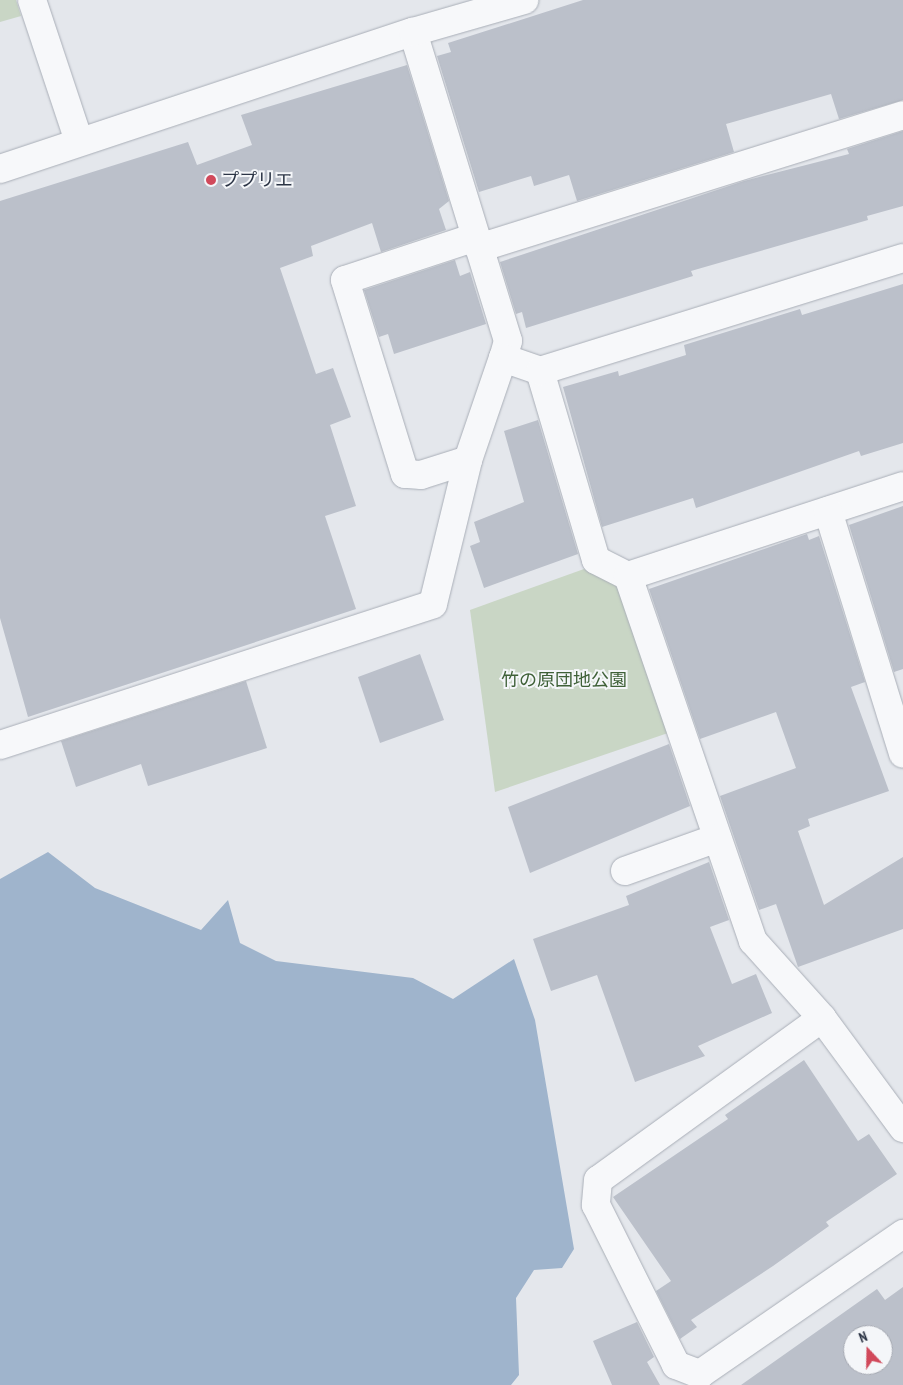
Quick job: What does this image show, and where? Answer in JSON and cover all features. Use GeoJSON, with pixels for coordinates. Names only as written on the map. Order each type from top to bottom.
{"type":"FeatureCollection","features":[{"type":"Feature","properties":{"kind":"street"},"geometry":{"type":"LineString","coordinates":[[32,0],[79,141]]}},
{"type":"Feature","properties":{"kind":"street"},"geometry":{"type":"LineString","coordinates":[[0,169],[79,141],[413,32],[524,0]]}},
{"type":"Feature","properties":{"kind":"street"},"geometry":{"type":"LineString","coordinates":[[0,744],[434,604],[468,460],[508,340],[413,32]]}},
{"type":"Feature","properties":{"kind":"street"},"geometry":{"type":"LineString","coordinates":[[468,460],[422,475],[405,474],[345,280],[903,115]]}},
{"type":"Feature","properties":{"kind":"street"},"geometry":{"type":"LineString","coordinates":[[503,358],[540,371],[903,258]]}},
{"type":"Feature","properties":{"kind":"street"},"geometry":{"type":"LineString","coordinates":[[540,371],[596,560],[628,576],[903,486]]}},
{"type":"Feature","properties":{"kind":"street"},"geometry":{"type":"LineString","coordinates":[[828,511],[903,754]]}},
{"type":"Feature","properties":{"kind":"street"},"geometry":{"type":"LineString","coordinates":[[628,576],[752,942],[822,1018],[903,1128]]}},
{"type":"Feature","properties":{"kind":"street"},"geometry":{"type":"LineString","coordinates":[[625,871],[717,838]]}},
{"type":"Feature","properties":{"kind":"street"},"geometry":{"type":"LineString","coordinates":[[822,1018],[598,1180],[596,1205],[676,1365],[690,1379],[903,1234]]}},
{"type":"Feature","properties":{"kind":"green space"},"geometry":{"type":"Polygon","coordinates":[[[0,0],[16,0],[21,16],[0,22],[0,0]]]}},
{"type":"Feature","properties":{"kind":"green space","name":"竹の原団地公園"},"geometry":{"type":"Polygon","coordinates":[[[584,569],[619,586],[671,732],[495,792],[470,610],[584,569]]]}},
{"type":"Feature","properties":{"kind":"water"},"geometry":{"type":"Polygon","coordinates":[[[48,852],[95,888],[201,930],[228,900],[240,943],[276,961],[413,978],[453,999],[514,959],[535,1020],[574,1249],[562,1268],[534,1270],[516,1298],[519,1375],[511,1385],[0,1385],[0,879],[48,852]]]}},
{"type":"Feature","properties":{"kind":"building"},"geometry":{"type":"Polygon","coordinates":[[[583,0],[903,0],[903,100],[839,119],[831,94],[726,124],[734,152],[577,201],[569,175],[534,186],[531,176],[479,192],[437,56],[451,52],[448,43],[583,0]]]}},
{"type":"Feature","properties":{"kind":"building"},"geometry":{"type":"Polygon","coordinates":[[[407,65],[449,201],[439,209],[446,230],[381,252],[372,223],[311,246],[313,256],[280,268],[316,374],[333,368],[351,417],[330,425],[356,506],[325,516],[356,609],[28,717],[0,618],[0,201],[188,142],[197,165],[252,145],[241,115],[407,65]]]}},
{"type":"Feature","properties":{"kind":"building"},"geometry":{"type":"Polygon","coordinates":[[[903,131],[903,206],[867,216],[868,220],[691,271],[693,276],[526,328],[522,312],[516,314],[500,262],[744,181],[849,154],[847,149],[903,131]]]}},
{"type":"Feature","properties":{"kind":"building"},"geometry":{"type":"Polygon","coordinates":[[[455,260],[460,276],[470,272],[486,324],[394,354],[388,334],[379,337],[364,290],[455,260]]]}},
{"type":"Feature","properties":{"kind":"building"},"geometry":{"type":"Polygon","coordinates":[[[903,284],[903,443],[861,456],[859,451],[696,508],[693,498],[602,527],[563,387],[618,371],[619,376],[686,355],[684,345],[800,309],[802,315],[903,284]]]}},
{"type":"Feature","properties":{"kind":"building"},"geometry":{"type":"Polygon","coordinates":[[[538,420],[578,554],[484,588],[470,546],[480,542],[474,522],[524,502],[504,431],[538,420]]]}},
{"type":"Feature","properties":{"kind":"building"},"geometry":{"type":"Polygon","coordinates":[[[903,506],[903,669],[894,672],[849,525],[903,506]]]}},
{"type":"Feature","properties":{"kind":"building"},"geometry":{"type":"Polygon","coordinates":[[[807,534],[809,540],[819,536],[865,682],[851,687],[889,791],[808,819],[810,826],[798,831],[824,905],[903,857],[903,929],[798,967],[776,904],[759,910],[720,796],[796,768],[776,712],[700,739],[649,589],[807,534]]]}},
{"type":"Feature","properties":{"kind":"building"},"geometry":{"type":"Polygon","coordinates":[[[420,654],[444,720],[380,743],[358,677],[420,654]]]}},
{"type":"Feature","properties":{"kind":"building"},"geometry":{"type":"Polygon","coordinates":[[[246,681],[267,748],[148,786],[141,764],[76,787],[61,741],[246,681]]]}},
{"type":"Feature","properties":{"kind":"building"},"geometry":{"type":"Polygon","coordinates":[[[669,744],[690,806],[530,873],[508,807],[669,744]]]}},
{"type":"Feature","properties":{"kind":"building"},"geometry":{"type":"Polygon","coordinates":[[[709,862],[729,920],[710,927],[732,984],[756,974],[772,1013],[698,1046],[705,1056],[635,1082],[597,975],[551,991],[533,939],[629,905],[626,896],[709,862]]]}},
{"type":"Feature","properties":{"kind":"building"},"geometry":{"type":"Polygon","coordinates":[[[804,1060],[858,1141],[869,1134],[897,1174],[826,1222],[829,1226],[773,1266],[691,1320],[697,1327],[680,1339],[656,1291],[671,1281],[613,1197],[728,1119],[725,1115],[804,1060]]]}},
{"type":"Feature","properties":{"kind":"building"},"geometry":{"type":"Polygon","coordinates":[[[903,1287],[903,1385],[741,1385],[877,1289],[885,1300],[903,1287]]]}},
{"type":"Feature","properties":{"kind":"building"},"geometry":{"type":"Polygon","coordinates":[[[637,1322],[654,1357],[647,1362],[660,1385],[612,1385],[593,1341],[637,1322]]]}},
{"type":"Feature","properties":{"kind":"place","name":"ププリエ"},"geometry":{"type":"Point","coordinates":[211,180]}}]}
